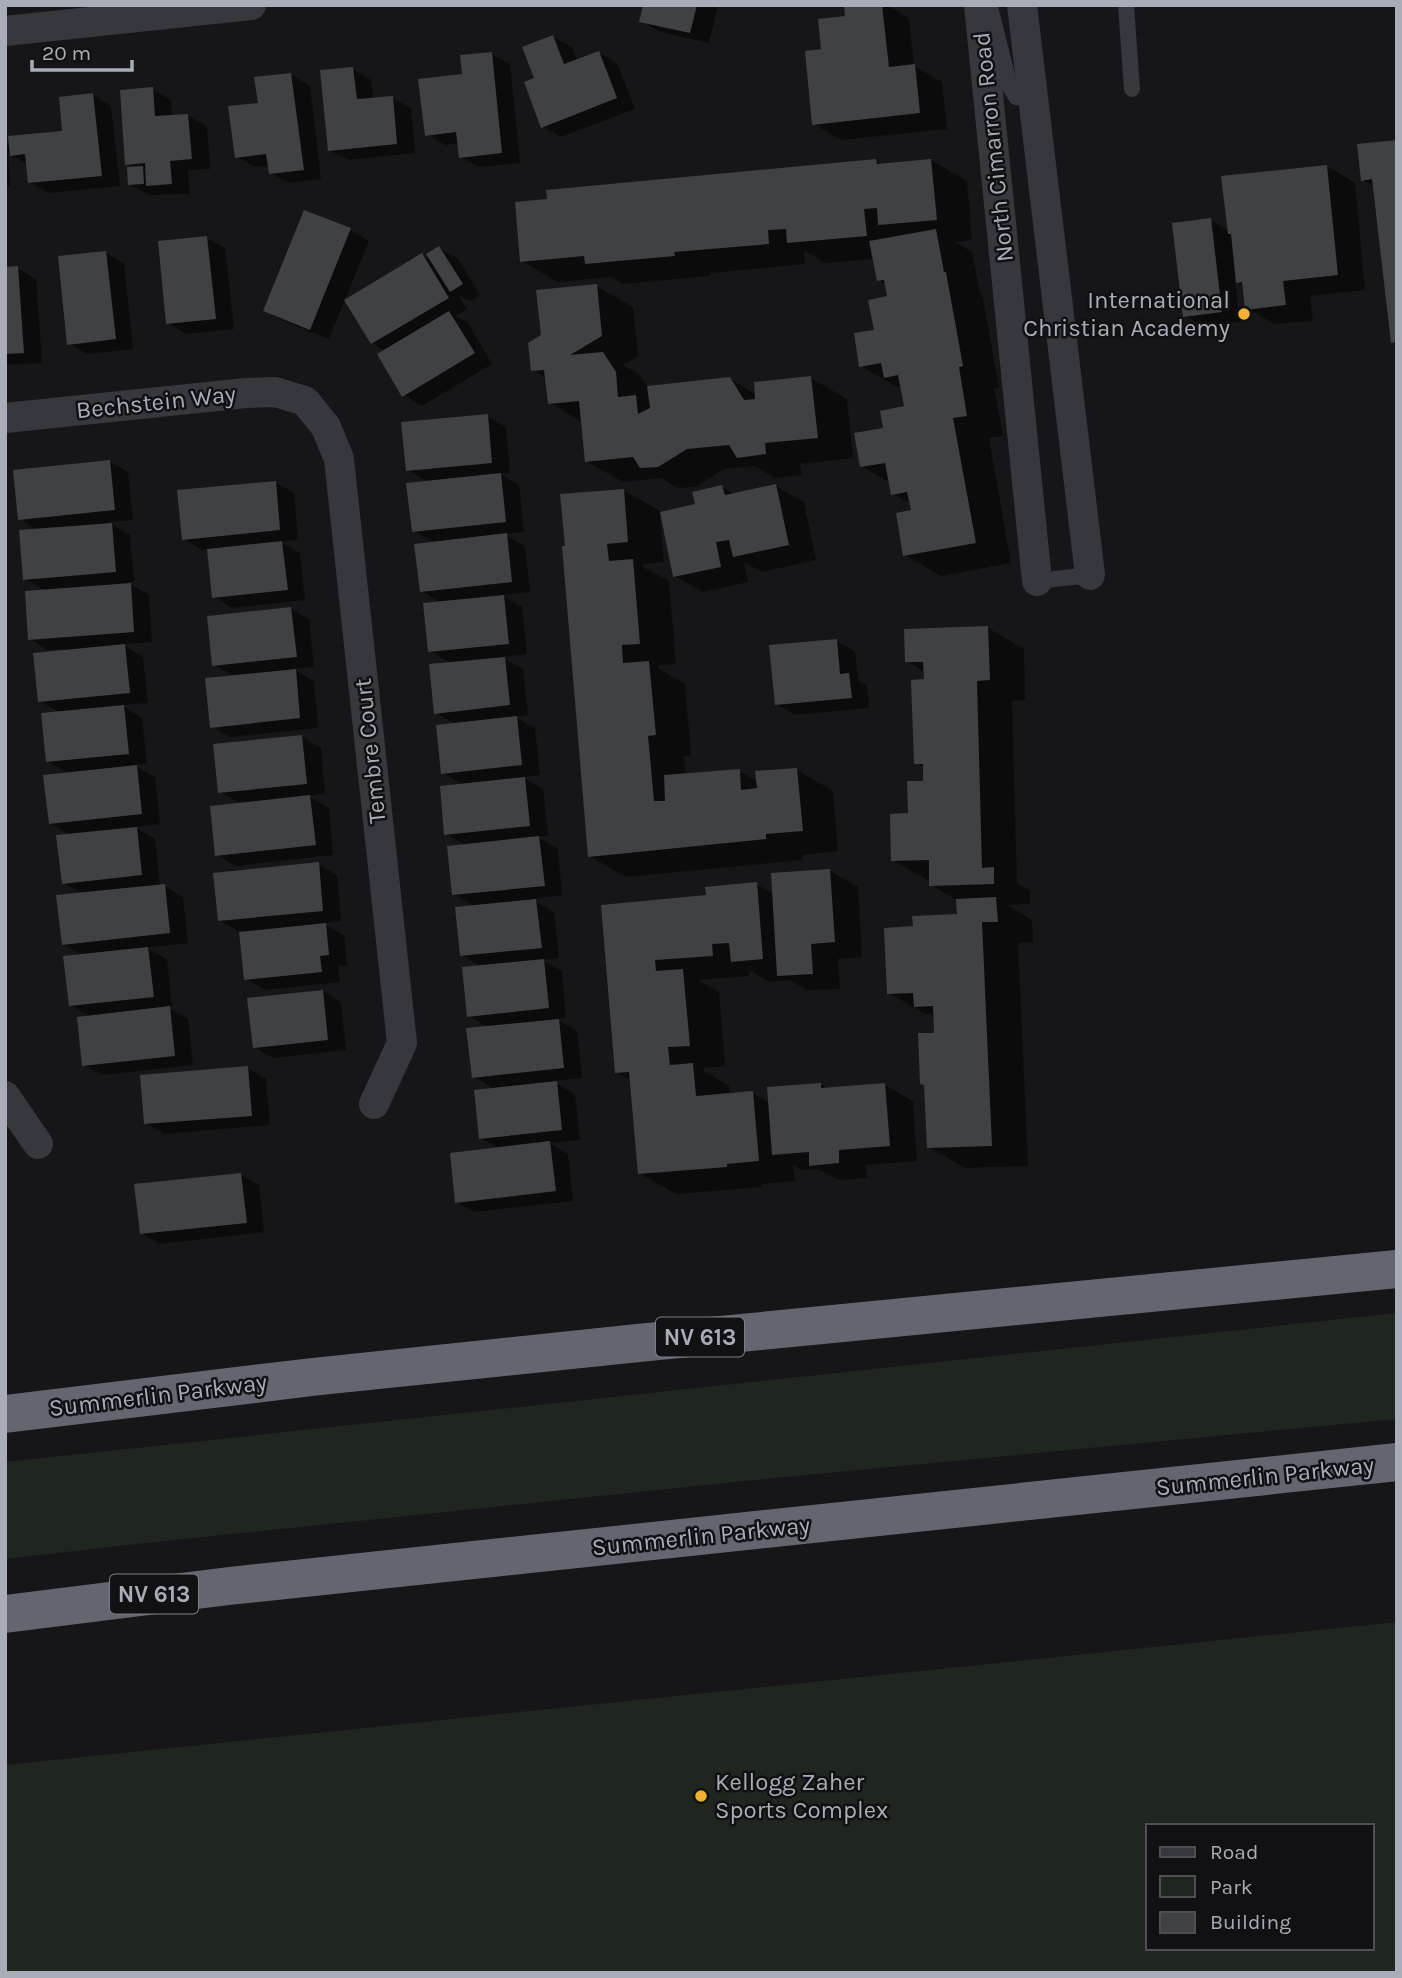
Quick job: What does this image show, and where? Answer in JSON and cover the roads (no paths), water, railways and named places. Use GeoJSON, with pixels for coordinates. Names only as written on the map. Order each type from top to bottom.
{"type":"FeatureCollection","features":[{"type":"Feature","properties":{"kind":"highway","name":"Summerlin Parkway"},"geometry":{"type":"LineString","coordinates":[[5,1414],[611,1345],[1397,1269]]}},
{"type":"Feature","properties":{"kind":"highway","name":"Summerlin Parkway"},"geometry":{"type":"LineString","coordinates":[[5,1614],[269,1581],[1397,1461]]}},
{"type":"Feature","properties":{"kind":"street"},"geometry":{"type":"LineString","coordinates":[[5,31],[251,5]]}},
{"type":"Feature","properties":{"kind":"street","name":"North Cimarron Road"},"geometry":{"type":"LineString","coordinates":[[979,5],[1037,581]]}},
{"type":"Feature","properties":{"kind":"street","name":"North Cimarron Road"},"geometry":{"type":"LineString","coordinates":[[1022,5],[1090,575]]}},
{"type":"Feature","properties":{"kind":"street","name":"Bechstein Way"},"geometry":{"type":"LineString","coordinates":[[5,418],[246,393],[275,392],[305,401]]}},
{"type":"Feature","properties":{"kind":"street","name":"Tembre Court"},"geometry":{"type":"LineString","coordinates":[[305,401],[326,427],[339,459],[402,1044],[374,1104]]}},
{"type":"Feature","properties":{"kind":"street"},"geometry":{"type":"LineString","coordinates":[[5,1096],[38,1144]]}},
{"type":"Feature","properties":{"kind":"lane"},"geometry":{"type":"LineString","coordinates":[[990,5],[1010,87],[1016,97],[1032,99]]}},
{"type":"Feature","properties":{"kind":"lane"},"geometry":{"type":"LineString","coordinates":[[1126,5],[1132,89]]}},
{"type":"Feature","properties":{"kind":"lane"},"geometry":{"type":"LineString","coordinates":[[1037,581],[1090,575]]}},
{"type":"Feature","properties":{"kind":"place","name":"International Christian Academy"},"geometry":{"type":"Point","coordinates":[1244,314]}},
{"type":"Feature","properties":{"kind":"place","name":"Kellogg Zaher Sports Complex"},"geometry":{"type":"Point","coordinates":[701,1796]}}]}
